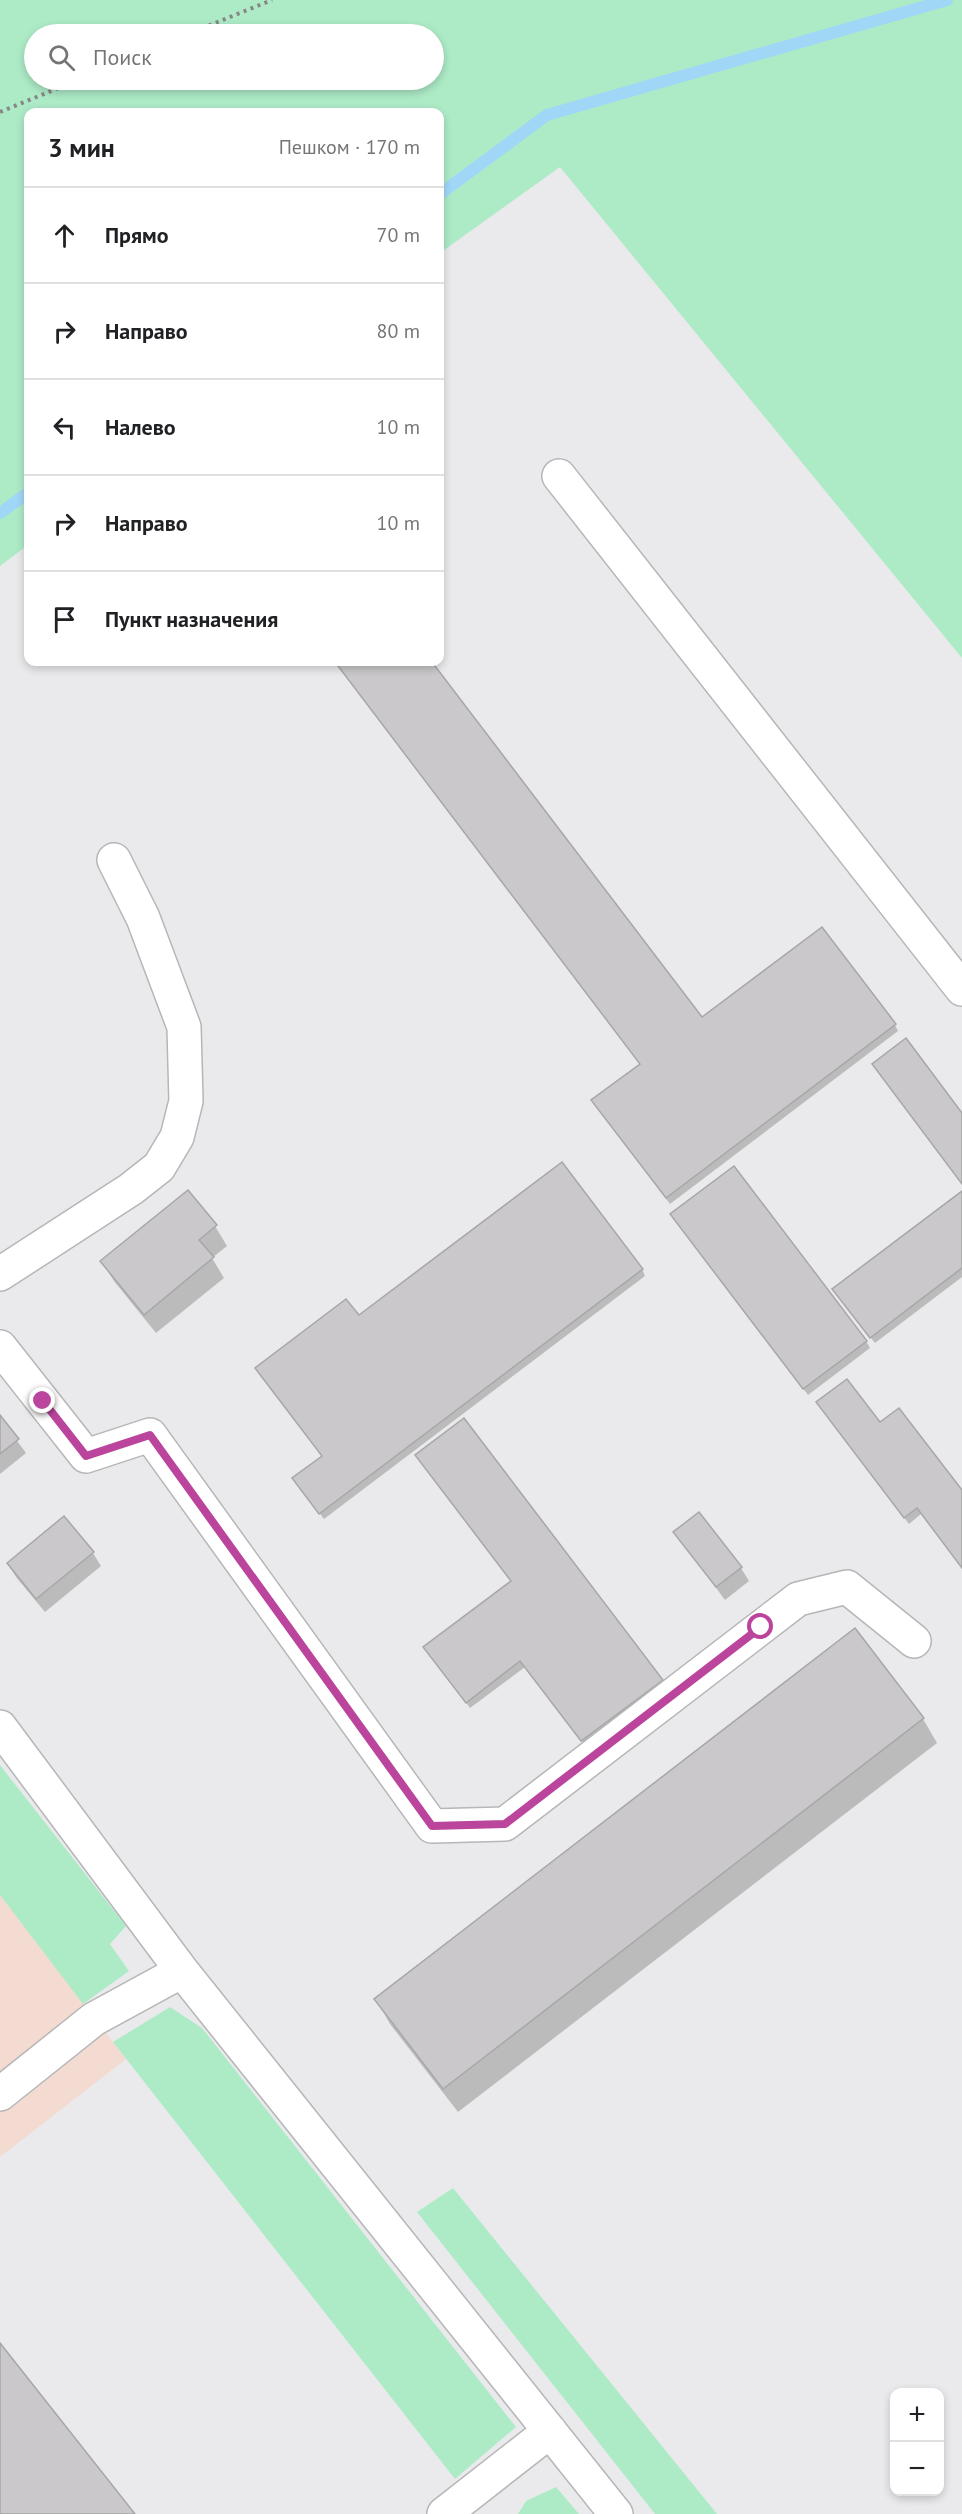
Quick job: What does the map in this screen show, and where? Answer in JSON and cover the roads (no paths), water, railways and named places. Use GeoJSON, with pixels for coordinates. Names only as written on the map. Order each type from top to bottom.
{"type":"FeatureCollection","features":[{"type":"Feature","properties":{"kind":"street"},"geometry":{"type":"LineString","coordinates":[[559,476],[962,989]]}},
{"type":"Feature","properties":{"kind":"street"},"geometry":{"type":"LineString","coordinates":[[0,1274],[131,1190],[159,1167],[177,1137],[186,1101],[184,1027],[143,918],[114,860]]}},
{"type":"Feature","properties":{"kind":"street"},"geometry":{"type":"LineString","coordinates":[[0,1347],[86,1456],[150,1435],[432,1826],[505,1824],[798,1599],[847,1587],[914,1641]]}},
{"type":"Feature","properties":{"kind":"street"},"geometry":{"type":"LineString","coordinates":[[0,1727],[182,1971],[616,2514]]}},
{"type":"Feature","properties":{"kind":"street"},"geometry":{"type":"LineString","coordinates":[[0,2094],[94,2019],[182,1971]]}},
{"type":"Feature","properties":{"kind":"street"},"geometry":{"type":"LineString","coordinates":[[444,2514],[550,2431]]}},
{"type":"Feature","properties":{"kind":"waterway"},"geometry":{"type":"LineString","coordinates":[[444,191],[547,115],[947,0]]}},
{"type":"Feature","properties":{"kind":"waterway"},"geometry":{"type":"LineString","coordinates":[[0,513],[24,496]]}}]}
